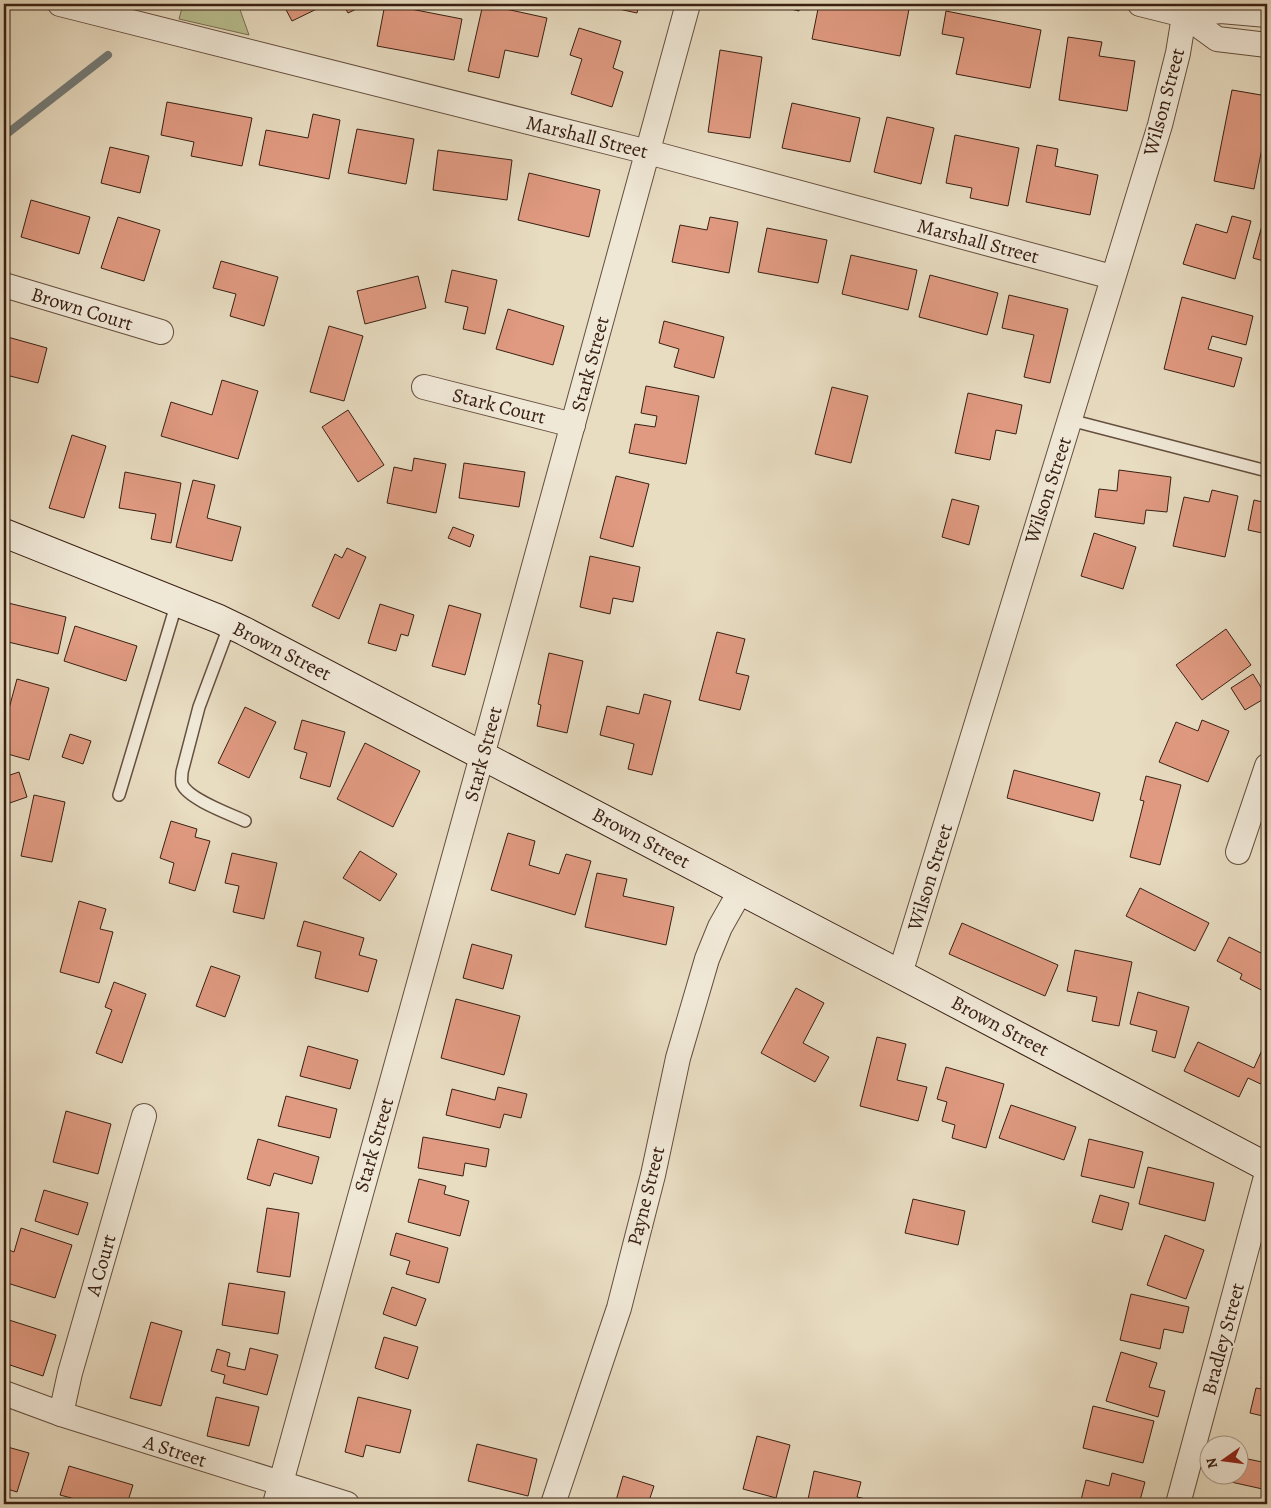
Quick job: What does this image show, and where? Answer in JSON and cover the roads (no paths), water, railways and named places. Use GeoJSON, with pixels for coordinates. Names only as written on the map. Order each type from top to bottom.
{"type":"FeatureCollection","features":[{"type":"Feature","properties":{"kind":"street","name":"Marshall Street"},"geometry":{"type":"LineString","coordinates":[[60,4],[648,152],[1112,277]]}},
{"type":"Feature","properties":{"kind":"street","name":"Stark Street"},"geometry":{"type":"LineString","coordinates":[[278,1494],[688,4]]}},
{"type":"Feature","properties":{"kind":"street"},"geometry":{"type":"LineString","coordinates":[[1140,4],[1185,10],[1267,15]]}},
{"type":"Feature","properties":{"kind":"street"},"geometry":{"type":"LineString","coordinates":[[1185,10],[1217,39],[1267,45]]}},
{"type":"Feature","properties":{"kind":"street","name":"Wilson Street"},"geometry":{"type":"LineString","coordinates":[[900,974],[1160,124],[1178,53],[1185,10]]}},
{"type":"Feature","properties":{"kind":"street","name":"Brown Court"},"geometry":{"type":"LineString","coordinates":[[4,285],[161,332]]}},
{"type":"Feature","properties":{"kind":"street","name":"Stark Court"},"geometry":{"type":"LineString","coordinates":[[424,387],[573,425]]}},
{"type":"Feature","properties":{"kind":"street","name":"Brown Street"},"geometry":{"type":"LineString","coordinates":[[4,534],[230,624],[1267,1167]]}},
{"type":"Feature","properties":{"kind":"street"},"geometry":{"type":"LineString","coordinates":[[1238,852],[1267,766]]}},
{"type":"Feature","properties":{"kind":"street","name":"Payne Street"},"geometry":{"type":"LineString","coordinates":[[554,1504],[619,1308],[653,1175],[678,1058],[707,959],[720,927],[741,890]]}},
{"type":"Feature","properties":{"kind":"street","name":"A Court"},"geometry":{"type":"LineString","coordinates":[[61,1414],[73,1364],[144,1116]]}},
{"type":"Feature","properties":{"kind":"street","name":"Bradley Street"},"geometry":{"type":"LineString","coordinates":[[1178,1504],[1267,1173]]}},
{"type":"Feature","properties":{"kind":"street","name":"A Street"},"geometry":{"type":"LineString","coordinates":[[4,1392],[278,1494],[347,1504]]}},
{"type":"Feature","properties":{"kind":"lane"},"geometry":{"type":"LineString","coordinates":[[1070,420],[1267,471]]}},
{"type":"Feature","properties":{"kind":"lane"},"geometry":{"type":"LineString","coordinates":[[119,795],[177,602]]}},
{"type":"Feature","properties":{"kind":"lane"},"geometry":{"type":"LineString","coordinates":[[230,624],[199,707],[182,772],[181,783],[187,791],[206,804],[245,821]]}},
{"type":"Feature","properties":{"kind":"waterway"},"geometry":{"type":"LineString","coordinates":[[4,136],[108,55]]}}]}
